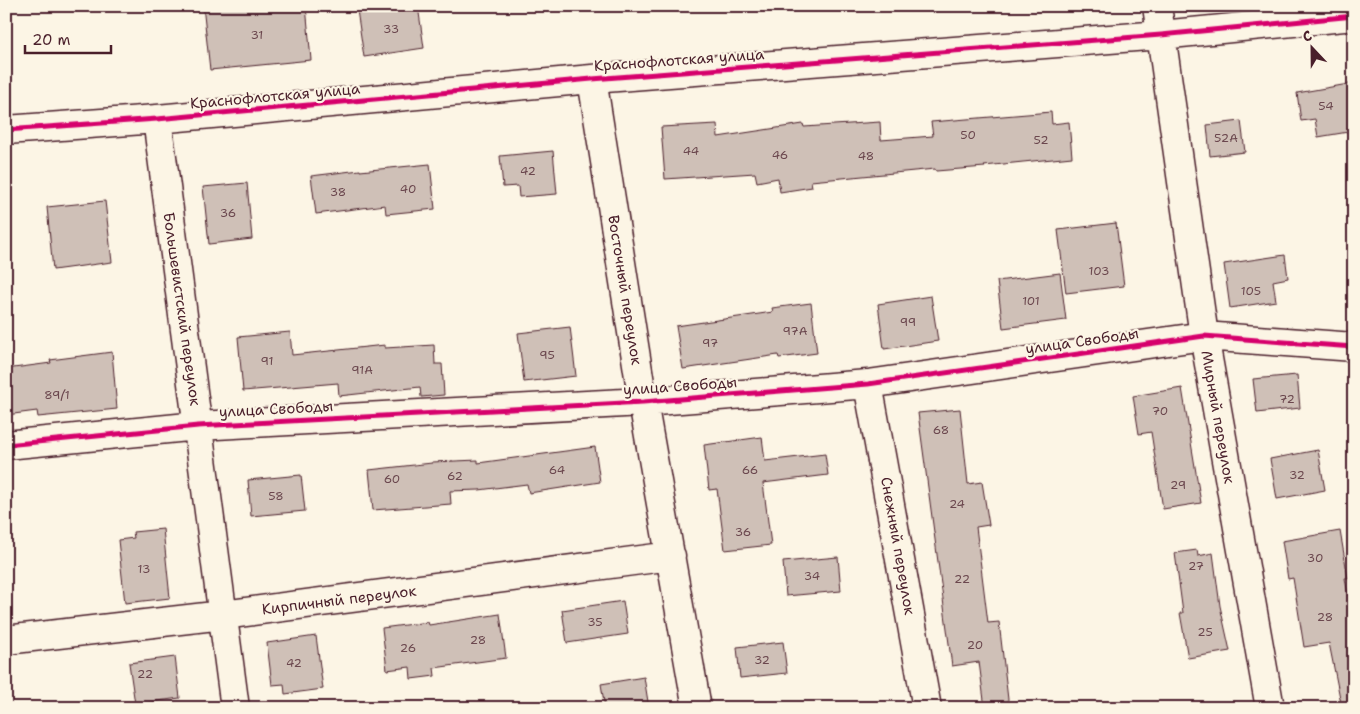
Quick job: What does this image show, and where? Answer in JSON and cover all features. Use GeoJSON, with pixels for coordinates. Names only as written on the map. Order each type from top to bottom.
{"type":"FeatureCollection","features":[{"type":"Feature","properties":{"kind":"street","name":"Мирный переулок"},"geometry":{"type":"LineString","coordinates":[[1157,6],[1204,336],[1270,708]]}},
{"type":"Feature","properties":{"kind":"street","name":"Краснофлотская улица"},"geometry":{"type":"LineString","coordinates":[[6,130],[157,119],[592,80],[1161,35],[1354,16]]}},
{"type":"Feature","properties":{"kind":"street","name":"Восточный переулок"},"geometry":{"type":"LineString","coordinates":[[592,80],[643,402],[697,708]]}},
{"type":"Feature","properties":{"kind":"street","name":"Большевистский переулок"},"geometry":{"type":"LineString","coordinates":[[157,119],[235,708]]}},
{"type":"Feature","properties":{"kind":"street","name":"улица Свободы"},"geometry":{"type":"LineString","coordinates":[[6,445],[198,426],[643,402],[868,384],[1204,336],[1354,346]]}},
{"type":"Feature","properties":{"kind":"street","name":"Снежный переулок"},"geometry":{"type":"LineString","coordinates":[[868,384],[927,708]]}},
{"type":"Feature","properties":{"kind":"street","name":"Кирпичный переулок"},"geometry":{"type":"LineString","coordinates":[[6,640],[223,615],[671,556]]}},
{"type":"Feature","properties":{"kind":"building"},"geometry":{"type":"Polygon","coordinates":[[[203,6],[306,6],[311,60],[210,70],[203,6]]]}},
{"type":"Feature","properties":{"kind":"building"},"geometry":{"type":"Polygon","coordinates":[[[382,6],[418,6],[424,48],[364,57],[357,10],[382,6]]]}},
{"type":"Feature","properties":{"kind":"building"},"geometry":{"type":"Polygon","coordinates":[[[1354,83],[1354,131],[1318,137],[1315,119],[1301,121],[1297,93],[1354,83]]]}},
{"type":"Feature","properties":{"kind":"building"},"geometry":{"type":"Polygon","coordinates":[[[1051,112],[1052,124],[1069,122],[1072,157],[985,167],[936,171],[935,169],[811,181],[812,187],[780,192],[778,178],[757,182],[755,173],[665,179],[661,127],[717,124],[718,137],[803,124],[804,127],[880,122],[881,140],[933,136],[931,122],[1051,112]]]}},
{"type":"Feature","properties":{"kind":"building"},"geometry":{"type":"Polygon","coordinates":[[[1241,121],[1245,152],[1210,156],[1207,125],[1241,121]]]}},
{"type":"Feature","properties":{"kind":"building"},"geometry":{"type":"Polygon","coordinates":[[[553,151],[557,194],[519,197],[518,186],[503,187],[500,156],[553,151]]]}},
{"type":"Feature","properties":{"kind":"building"},"geometry":{"type":"Polygon","coordinates":[[[430,164],[435,209],[386,214],[385,205],[316,214],[311,176],[430,164]]]}},
{"type":"Feature","properties":{"kind":"building"},"geometry":{"type":"Polygon","coordinates":[[[247,183],[252,239],[209,244],[203,187],[247,183]]]}},
{"type":"Feature","properties":{"kind":"building"},"geometry":{"type":"Polygon","coordinates":[[[105,201],[112,262],[53,270],[47,207],[105,201]]]}},
{"type":"Feature","properties":{"kind":"building"},"geometry":{"type":"Polygon","coordinates":[[[1116,223],[1124,286],[1066,293],[1058,230],[1116,223]]]}},
{"type":"Feature","properties":{"kind":"building"},"geometry":{"type":"Polygon","coordinates":[[[1285,255],[1288,278],[1273,281],[1276,301],[1230,308],[1224,264],[1285,255]]]}},
{"type":"Feature","properties":{"kind":"building"},"geometry":{"type":"Polygon","coordinates":[[[1060,273],[1066,320],[1003,328],[997,281],[1060,273]]]}},
{"type":"Feature","properties":{"kind":"building"},"geometry":{"type":"Polygon","coordinates":[[[931,296],[938,341],[884,349],[878,304],[931,296]]]}},
{"type":"Feature","properties":{"kind":"building"},"geometry":{"type":"Polygon","coordinates":[[[811,303],[817,353],[779,358],[778,355],[683,369],[676,326],[773,312],[772,308],[811,303]]]}},
{"type":"Feature","properties":{"kind":"building"},"geometry":{"type":"Polygon","coordinates":[[[570,327],[576,376],[524,382],[518,333],[570,327]]]}},
{"type":"Feature","properties":{"kind":"building"},"geometry":{"type":"Polygon","coordinates":[[[290,332],[292,355],[385,345],[385,348],[434,345],[435,364],[442,364],[444,395],[421,397],[420,387],[339,396],[338,383],[243,391],[238,337],[290,332]]]}},
{"type":"Feature","properties":{"kind":"building"},"geometry":{"type":"Polygon","coordinates":[[[112,352],[117,409],[38,417],[37,411],[6,415],[6,369],[51,363],[50,360],[112,352]]]}},
{"type":"Feature","properties":{"kind":"building"},"geometry":{"type":"Polygon","coordinates":[[[1297,375],[1300,408],[1257,413],[1253,379],[1297,375]]]}},
{"type":"Feature","properties":{"kind":"building"},"geometry":{"type":"Polygon","coordinates":[[[1182,388],[1201,503],[1163,509],[1151,432],[1139,434],[1133,396],[1182,388]]]}},
{"type":"Feature","properties":{"kind":"building"},"geometry":{"type":"Polygon","coordinates":[[[960,409],[968,484],[982,482],[989,525],[976,527],[988,623],[999,622],[1009,708],[985,708],[979,662],[952,666],[918,413],[960,409]]]}},
{"type":"Feature","properties":{"kind":"building"},"geometry":{"type":"Polygon","coordinates":[[[762,437],[765,461],[825,454],[828,475],[763,483],[771,545],[725,550],[717,489],[709,490],[704,445],[762,437]]]}},
{"type":"Feature","properties":{"kind":"building"},"geometry":{"type":"Polygon","coordinates":[[[595,447],[600,482],[529,493],[527,484],[479,490],[450,491],[451,504],[373,510],[369,470],[432,462],[478,460],[478,463],[595,447]]]}},
{"type":"Feature","properties":{"kind":"building"},"geometry":{"type":"Polygon","coordinates":[[[1318,450],[1325,490],[1277,499],[1270,459],[1318,450]]]}},
{"type":"Feature","properties":{"kind":"building"},"geometry":{"type":"Polygon","coordinates":[[[301,475],[305,511],[251,516],[248,480],[301,475]]]}},
{"type":"Feature","properties":{"kind":"building"},"geometry":{"type":"Polygon","coordinates":[[[163,529],[170,598],[125,603],[118,540],[134,538],[133,532],[163,529]]]}},
{"type":"Feature","properties":{"kind":"building"},"geometry":{"type":"Polygon","coordinates":[[[1340,531],[1348,578],[1345,578],[1354,628],[1354,708],[1342,708],[1329,643],[1304,647],[1293,578],[1288,579],[1282,541],[1340,531]]]}},
{"type":"Feature","properties":{"kind":"building"},"geometry":{"type":"Polygon","coordinates":[[[1197,550],[1198,556],[1213,553],[1220,606],[1230,651],[1188,658],[1180,613],[1183,613],[1175,553],[1197,550]]]}},
{"type":"Feature","properties":{"kind":"building"},"geometry":{"type":"Polygon","coordinates":[[[838,557],[841,591],[786,596],[783,562],[838,557]]]}},
{"type":"Feature","properties":{"kind":"building"},"geometry":{"type":"Polygon","coordinates":[[[623,601],[628,634],[567,643],[562,610],[623,601]]]}},
{"type":"Feature","properties":{"kind":"building"},"geometry":{"type":"Polygon","coordinates":[[[500,614],[506,658],[434,668],[435,676],[411,679],[410,667],[387,670],[382,628],[428,622],[429,625],[500,614]]]}},
{"type":"Feature","properties":{"kind":"building"},"geometry":{"type":"Polygon","coordinates":[[[316,636],[323,689],[285,694],[284,684],[272,685],[267,643],[316,636]]]}},
{"type":"Feature","properties":{"kind":"building"},"geometry":{"type":"Polygon","coordinates":[[[783,642],[787,673],[740,678],[737,647],[783,642]]]}},
{"type":"Feature","properties":{"kind":"building"},"geometry":{"type":"Polygon","coordinates":[[[175,657],[180,698],[135,704],[129,663],[175,657]]]}},
{"type":"Feature","properties":{"kind":"building"},"geometry":{"type":"Polygon","coordinates":[[[644,677],[649,708],[605,708],[601,684],[644,677]]]}},
{"type":"Feature","properties":{"kind":"cycle path"},"geometry":{"type":"LineString","coordinates":[[6,130],[157,119],[592,79],[1161,35],[1354,16]]}},
{"type":"Feature","properties":{"kind":"cycle path"},"geometry":{"type":"LineString","coordinates":[[6,445],[198,426],[643,402],[868,384],[1204,336],[1354,347]]}}]}
